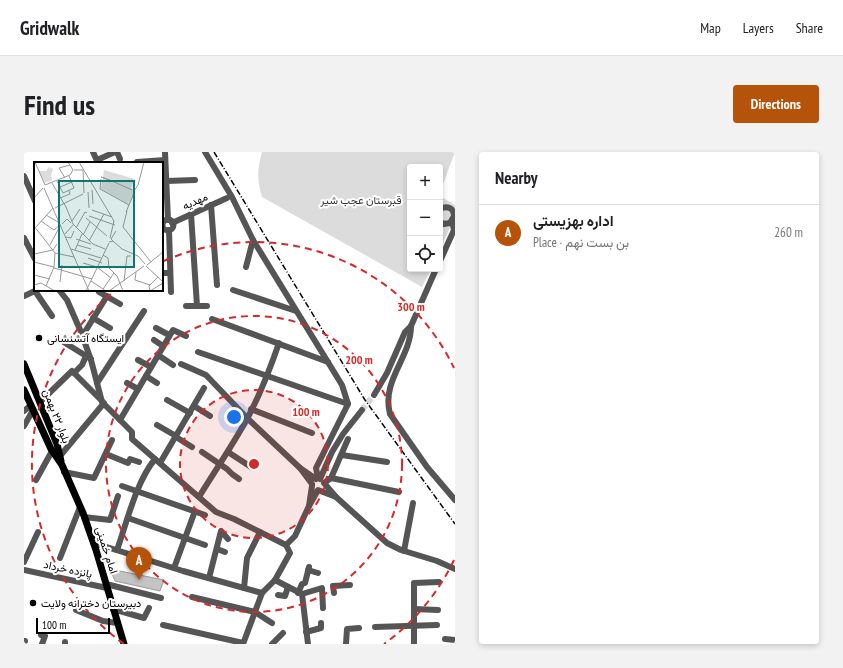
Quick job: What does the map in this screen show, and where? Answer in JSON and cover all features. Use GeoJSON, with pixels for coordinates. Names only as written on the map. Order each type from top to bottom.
{"type":"FeatureCollection","features":[{"type":"Feature","properties":{"kind":"main road","name":"بلوار ۲۲ بهمن"},"geometry":{"type":"LineString","coordinates":[[24,364],[57,444],[63,468]]}},
{"type":"Feature","properties":{"kind":"main road","name":"بلوار ۲۲ بهمن"},"geometry":{"type":"LineString","coordinates":[[24,390],[52,451],[63,468]]}},
{"type":"Feature","properties":{"kind":"main road","name":"امام خمینی"},"geometry":{"type":"LineString","coordinates":[[63,468],[94,543],[124,644]]}},
{"type":"Feature","properties":{"kind":"street"},"geometry":{"type":"LineString","coordinates":[[94,152],[96,162],[116,152],[120,159]]}},
{"type":"Feature","properties":{"kind":"street"},"geometry":{"type":"LineString","coordinates":[[163,222],[170,221],[164,194],[166,181],[165,152]]}},
{"type":"Feature","properties":{"kind":"street"},"geometry":{"type":"LineString","coordinates":[[205,152],[232,198],[253,240],[342,384],[348,404],[316,468],[323,487],[318,490],[309,506],[296,536],[286,545]]}},
{"type":"Feature","properties":{"kind":"street"},"geometry":{"type":"LineString","coordinates":[[137,162],[165,160]]}},
{"type":"Feature","properties":{"kind":"street"},"geometry":{"type":"LineString","coordinates":[[24,176],[32,189]]}},
{"type":"Feature","properties":{"kind":"street"},"geometry":{"type":"LineString","coordinates":[[166,181],[195,180]]}},
{"type":"Feature","properties":{"kind":"street","name":"مهدیه"},"geometry":{"type":"LineString","coordinates":[[170,221],[191,214],[227,198]]}},
{"type":"Feature","properties":{"kind":"street"},"geometry":{"type":"LineString","coordinates":[[212,205],[217,285]]}},
{"type":"Feature","properties":{"kind":"street"},"geometry":{"type":"LineString","coordinates":[[443,208],[446,207],[454,210],[452,221],[454,230],[443,254]]}},
{"type":"Feature","properties":{"kind":"street"},"geometry":{"type":"LineString","coordinates":[[191,214],[197,306]]}},
{"type":"Feature","properties":{"kind":"street"},"geometry":{"type":"LineString","coordinates":[[443,223],[447,224],[452,221]]}},
{"type":"Feature","properties":{"kind":"street"},"geometry":{"type":"LineString","coordinates":[[165,230],[171,292]]}},
{"type":"Feature","properties":{"kind":"street"},"geometry":{"type":"LineString","coordinates":[[246,267],[253,240]]}},
{"type":"Feature","properties":{"kind":"street"},"geometry":{"type":"LineString","coordinates":[[28,245],[34,257]]}},
{"type":"Feature","properties":{"kind":"street"},"geometry":{"type":"LineString","coordinates":[[163,273],[170,272]]}},
{"type":"Feature","properties":{"kind":"street"},"geometry":{"type":"LineString","coordinates":[[374,395],[387,373],[405,332],[411,326],[435,272]]}},
{"type":"Feature","properties":{"kind":"street"},"geometry":{"type":"LineString","coordinates":[[233,290],[296,311]]}},
{"type":"Feature","properties":{"kind":"street"},"geometry":{"type":"LineString","coordinates":[[24,296],[34,291]]}},
{"type":"Feature","properties":{"kind":"street"},"geometry":{"type":"LineString","coordinates":[[37,291],[52,316]]}},
{"type":"Feature","properties":{"kind":"street"},"geometry":{"type":"LineString","coordinates":[[60,291],[67,300],[82,335],[103,402]]}},
{"type":"Feature","properties":{"kind":"street"},"geometry":{"type":"LineString","coordinates":[[99,292],[120,304]]}},
{"type":"Feature","properties":{"kind":"street"},"geometry":{"type":"LineString","coordinates":[[82,335],[107,296]]}},
{"type":"Feature","properties":{"kind":"street"},"geometry":{"type":"LineString","coordinates":[[186,306],[207,306]]}},
{"type":"Feature","properties":{"kind":"street"},"geometry":{"type":"LineString","coordinates":[[97,384],[144,311]]}},
{"type":"Feature","properties":{"kind":"street"},"geometry":{"type":"LineString","coordinates":[[93,318],[110,328]]}},
{"type":"Feature","properties":{"kind":"street"},"geometry":{"type":"LineString","coordinates":[[212,319],[328,362]]}},
{"type":"Feature","properties":{"kind":"street"},"geometry":{"type":"LineString","coordinates":[[411,326],[411,337],[392,379],[388,396],[390,414],[427,467],[455,500]]}},
{"type":"Feature","properties":{"kind":"street"},"geometry":{"type":"LineString","coordinates":[[156,328],[169,335]]}},
{"type":"Feature","properties":{"kind":"street"},"geometry":{"type":"LineString","coordinates":[[120,420],[169,335],[173,330],[186,336]]}},
{"type":"Feature","properties":{"kind":"street"},"geometry":{"type":"LineString","coordinates":[[154,340],[163,346]]}},
{"type":"Feature","properties":{"kind":"street"},"geometry":{"type":"LineString","coordinates":[[62,341],[89,358]]}},
{"type":"Feature","properties":{"kind":"street"},"geometry":{"type":"LineString","coordinates":[[198,497],[228,452],[248,418],[267,376],[279,343]]}},
{"type":"Feature","properties":{"kind":"street"},"geometry":{"type":"LineString","coordinates":[[198,352],[348,404]]}},
{"type":"Feature","properties":{"kind":"street"},"geometry":{"type":"LineString","coordinates":[[158,355],[173,364]]}},
{"type":"Feature","properties":{"kind":"street"},"geometry":{"type":"LineString","coordinates":[[40,402],[89,358]]}},
{"type":"Feature","properties":{"kind":"street"},"geometry":{"type":"LineString","coordinates":[[138,360],[151,368]]}},
{"type":"Feature","properties":{"kind":"street"},"geometry":{"type":"LineString","coordinates":[[181,364],[206,375],[300,468],[315,489],[336,497]]}},
{"type":"Feature","properties":{"kind":"street"},"geometry":{"type":"LineString","coordinates":[[74,373],[132,432],[132,438],[198,497],[216,512],[286,545],[290,553],[276,580],[262,593],[243,644],[163,625]]}},
{"type":"Feature","properties":{"kind":"street"},"geometry":{"type":"LineString","coordinates":[[146,376],[157,383]]}},
{"type":"Feature","properties":{"kind":"street"},"geometry":{"type":"LineString","coordinates":[[128,383],[138,389]]}},
{"type":"Feature","properties":{"kind":"street"},"geometry":{"type":"LineString","coordinates":[[117,550],[146,469],[157,461],[176,436],[204,388]]}},
{"type":"Feature","properties":{"kind":"street"},"geometry":{"type":"LineString","coordinates":[[167,400],[190,413]]}},
{"type":"Feature","properties":{"kind":"street"},"geometry":{"type":"LineString","coordinates":[[60,456],[103,402]]}},
{"type":"Feature","properties":{"kind":"street"},"geometry":{"type":"LineString","coordinates":[[194,406],[210,416]]}},
{"type":"Feature","properties":{"kind":"street"},"geometry":{"type":"LineString","coordinates":[[24,411],[32,408]]}},
{"type":"Feature","properties":{"kind":"street"},"geometry":{"type":"LineString","coordinates":[[24,426],[32,408]]}},
{"type":"Feature","properties":{"kind":"street"},"geometry":{"type":"LineString","coordinates":[[251,409],[312,432]]}},
{"type":"Feature","properties":{"kind":"street"},"geometry":{"type":"LineString","coordinates":[[320,480],[332,452],[343,434],[362,410]]}},
{"type":"Feature","properties":{"kind":"street"},"geometry":{"type":"LineString","coordinates":[[157,425],[192,447]]}},
{"type":"Feature","properties":{"kind":"street"},"geometry":{"type":"LineString","coordinates":[[331,478],[348,439]]}},
{"type":"Feature","properties":{"kind":"street"},"geometry":{"type":"LineString","coordinates":[[63,468],[94,478],[112,440]]}},
{"type":"Feature","properties":{"kind":"street"},"geometry":{"type":"LineString","coordinates":[[36,480],[52,451]]}},
{"type":"Feature","properties":{"kind":"street"},"geometry":{"type":"LineString","coordinates":[[202,452],[239,479]]}},
{"type":"Feature","properties":{"kind":"street"},"geometry":{"type":"LineString","coordinates":[[228,452],[251,467]]}},
{"type":"Feature","properties":{"kind":"street"},"geometry":{"type":"LineString","coordinates":[[106,454],[128,463],[130,459],[139,462]]}},
{"type":"Feature","properties":{"kind":"street"},"geometry":{"type":"LineString","coordinates":[[342,454],[387,462]]}},
{"type":"Feature","properties":{"kind":"street"},"geometry":{"type":"LineString","coordinates":[[300,468],[320,480],[336,497],[388,544],[404,551],[438,561],[455,569]]}},
{"type":"Feature","properties":{"kind":"street"},"geometry":{"type":"LineString","coordinates":[[309,506],[313,481],[331,478],[399,492]]}},
{"type":"Feature","properties":{"kind":"street"},"geometry":{"type":"LineString","coordinates":[[122,486],[205,515]]}},
{"type":"Feature","properties":{"kind":"street"},"geometry":{"type":"LineString","coordinates":[[84,517],[110,520],[118,496]]}},
{"type":"Feature","properties":{"kind":"street"},"geometry":{"type":"LineString","coordinates":[[404,551],[413,503]]}},
{"type":"Feature","properties":{"kind":"street"},"geometry":{"type":"LineString","coordinates":[[60,558],[80,507]]}},
{"type":"Feature","properties":{"kind":"street"},"geometry":{"type":"LineString","coordinates":[[174,568],[195,511]]}},
{"type":"Feature","properties":{"kind":"street"},"geometry":{"type":"LineString","coordinates":[[128,518],[205,545]]}},
{"type":"Feature","properties":{"kind":"street"},"geometry":{"type":"LineString","coordinates":[[209,578],[221,531],[228,539]]}},
{"type":"Feature","properties":{"kind":"street"},"geometry":{"type":"LineString","coordinates":[[24,562],[38,532]]}},
{"type":"Feature","properties":{"kind":"street"},"geometry":{"type":"LineString","coordinates":[[244,588],[247,558],[260,532]]}},
{"type":"Feature","properties":{"kind":"street"},"geometry":{"type":"LineString","coordinates":[[94,543],[262,593]]}},
{"type":"Feature","properties":{"kind":"street"},"geometry":{"type":"LineString","coordinates":[[216,549],[225,552]]}},
{"type":"Feature","properties":{"kind":"street"},"geometry":{"type":"LineString","coordinates":[[308,644],[300,594],[302,584],[305,583],[308,568],[318,573]]}},
{"type":"Feature","properties":{"kind":"street","name":"پانزده خرداد"},"geometry":{"type":"LineString","coordinates":[[24,570],[161,598]]}},
{"type":"Feature","properties":{"kind":"street"},"geometry":{"type":"LineString","coordinates":[[276,580],[300,594],[322,588],[323,608]]}},
{"type":"Feature","properties":{"kind":"street"},"geometry":{"type":"LineString","coordinates":[[414,644],[414,583],[439,582]]}},
{"type":"Feature","properties":{"kind":"street"},"geometry":{"type":"LineString","coordinates":[[322,596],[335,593],[333,586],[350,585]]}},
{"type":"Feature","properties":{"kind":"street"},"geometry":{"type":"LineString","coordinates":[[278,595],[286,596],[288,587]]}},
{"type":"Feature","properties":{"kind":"street"},"geometry":{"type":"LineString","coordinates":[[192,597],[255,612],[272,623]]}},
{"type":"Feature","properties":{"kind":"street"},"geometry":{"type":"LineString","coordinates":[[114,609],[144,618],[149,608]]}},
{"type":"Feature","properties":{"kind":"street"},"geometry":{"type":"LineString","coordinates":[[414,609],[438,610]]}},
{"type":"Feature","properties":{"kind":"street"},"geometry":{"type":"LineString","coordinates":[[76,610],[103,621],[117,623]]}},
{"type":"Feature","properties":{"kind":"street"},"geometry":{"type":"LineString","coordinates":[[306,632],[321,628],[321,623]]}},
{"type":"Feature","properties":{"kind":"street"},"geometry":{"type":"LineString","coordinates":[[374,627],[437,625]]}},
{"type":"Feature","properties":{"kind":"street"},"geometry":{"type":"LineString","coordinates":[[346,644],[347,629],[359,628]]}},
{"type":"Feature","properties":{"kind":"street"},"geometry":{"type":"LineString","coordinates":[[272,644],[283,633]]}},
{"type":"Feature","properties":{"kind":"street"},"geometry":{"type":"LineString","coordinates":[[41,635],[45,636],[42,644]]}},
{"type":"Feature","properties":{"kind":"street"},"geometry":{"type":"LineString","coordinates":[[445,639],[455,640]]}},
{"type":"Feature","properties":{"kind":"green space","name":"قبرستان عجب شیر"},"geometry":{"type":"Polygon","coordinates":[[[262,152],[455,152],[443,184],[443,164],[407,164],[407,272],[430,272],[422,287],[262,197],[258,175],[262,152]]]}},
{"type":"Feature","properties":{"kind":"green space"},"geometry":{"type":"Polygon","coordinates":[[[443,198],[455,205],[455,217],[443,243],[443,198]]]}},
{"type":"Feature","properties":{"kind":"building"},"geometry":{"type":"Polygon","coordinates":[[[110,569],[164,580],[160,591],[115,581],[110,569]]]}},
{"type":"Feature","properties":{"kind":"tunnel"},"geometry":{"type":"LineString","coordinates":[[362,410],[374,395]]}},
{"type":"Feature","properties":{"kind":"railway"},"geometry":{"type":"LineString","coordinates":[[214,152],[365,400],[455,524]]}},
{"type":"Feature","properties":{"kind":"place","name":"ایستگاه آتشنشانی"},"geometry":{"type":"Point","coordinates":[39,338]}},
{"type":"Feature","properties":{"kind":"place","name":"اداره بهزیستی"},"geometry":{"type":"Point","coordinates":[139,580]}},
{"type":"Feature","properties":{"kind":"place","name":"دبیرستان دخترانه ولایت"},"geometry":{"type":"Point","coordinates":[33,603]}}]}
